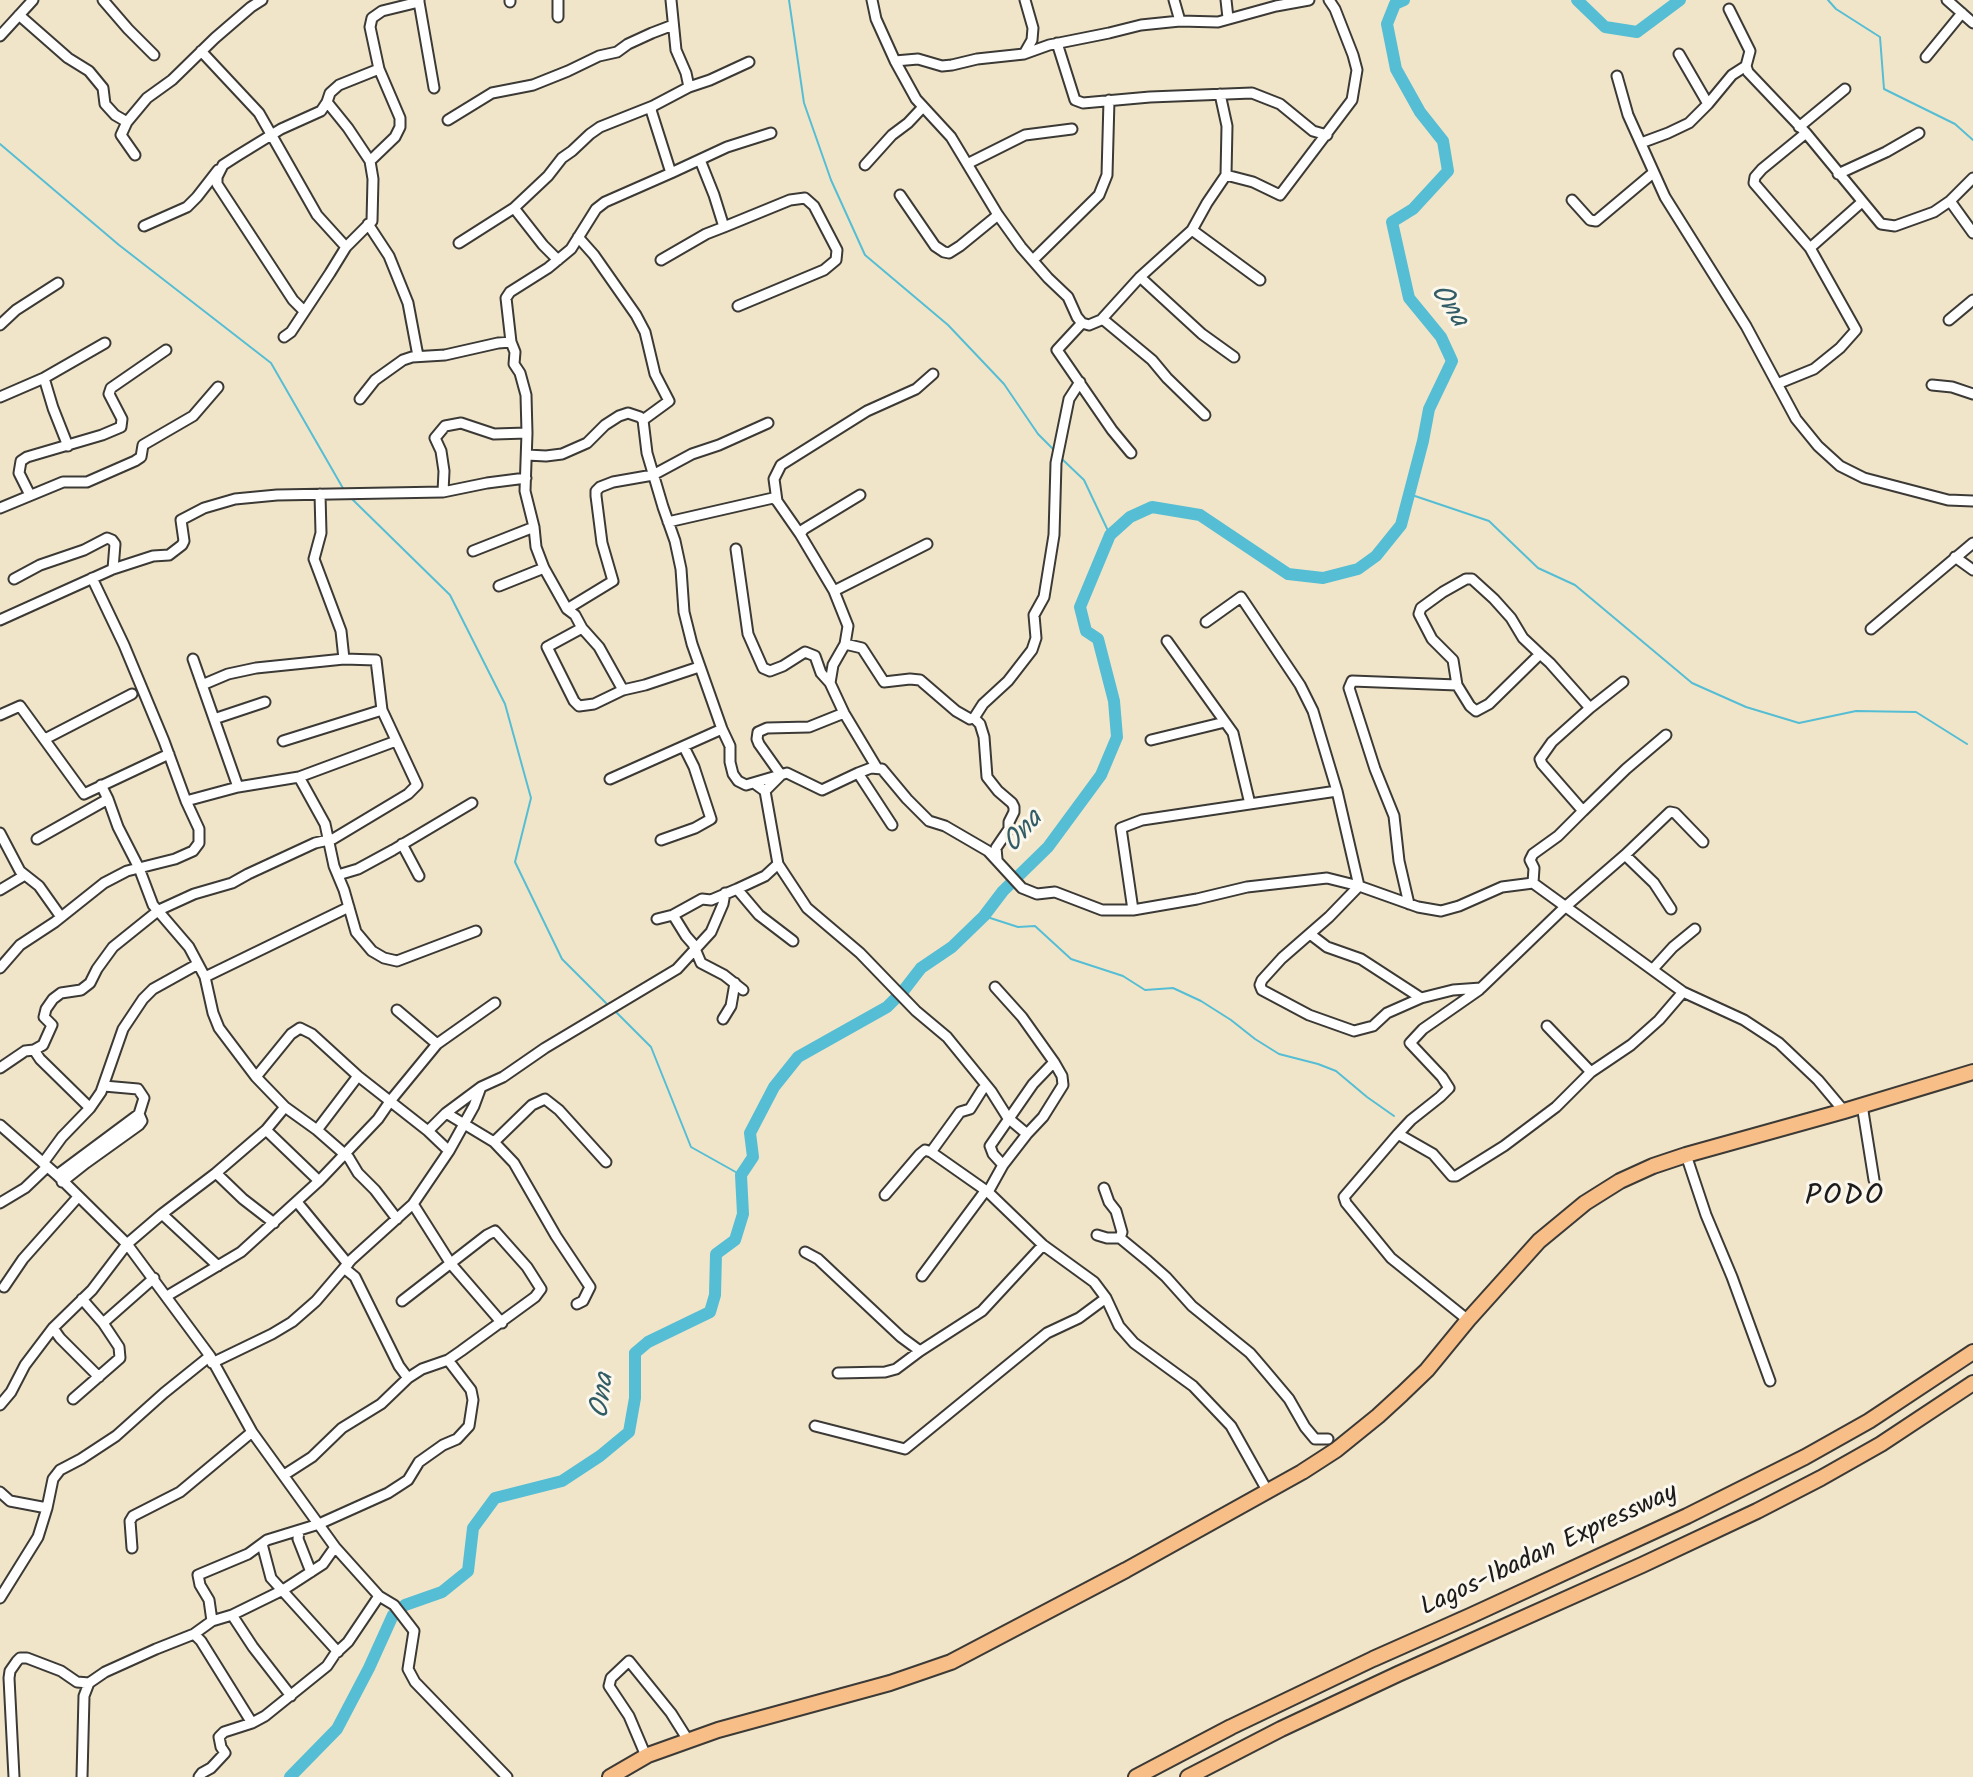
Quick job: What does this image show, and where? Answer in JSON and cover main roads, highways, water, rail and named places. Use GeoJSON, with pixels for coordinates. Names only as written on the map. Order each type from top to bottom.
{"type":"FeatureCollection","features":[{"type":"Feature","properties":{"kind":"highway"},"geometry":{"type":"LineString","coordinates":[[610,1777],[646,1756],[688,1740],[890,1683],[951,1662],[1268,1492],[1333,1452],[1378,1416],[1427,1370],[1521,1259],[1562,1220],[1620,1181],[1686,1155],[1973,1072]]}},
{"type":"Feature","properties":{"kind":"highway","name":"Lagos-Ibadan Expressway"},"geometry":{"type":"LineString","coordinates":[[1136,1777],[1231,1727],[1373,1659],[1687,1516],[1793,1463],[1869,1421],[1973,1352]]}},
{"type":"Feature","properties":{"kind":"highway","name":"Lagos-Ibadan Expressway"},"geometry":{"type":"LineString","coordinates":[[1188,1777],[1398,1674],[1757,1511],[1881,1444],[1973,1383]]}},
{"type":"Feature","properties":{"kind":"waterway"},"geometry":{"type":"LineString","coordinates":[[789,0],[804,103],[831,180],[865,255],[948,325],[1004,384],[1038,434],[1055,451]]}},
{"type":"Feature","properties":{"kind":"waterway","name":"Ona"},"geometry":{"type":"LineString","coordinates":[[290,1777],[337,1729],[393,1615],[405,1605],[442,1592],[468,1571],[473,1528],[495,1498],[562,1481],[629,1432],[635,1398],[635,1353],[648,1342],[710,1312],[715,1295],[716,1254],[735,1240],[743,1214],[741,1175],[753,1157],[750,1133],[774,1087],[798,1057],[887,1007],[921,968],[952,947],[1048,847],[1101,775],[1117,737],[1114,701],[1098,639],[1086,631],[1080,607],[1110,535],[1130,517],[1152,507],[1200,515],[1288,574],[1323,578],[1358,569],[1376,556],[1401,525],[1429,409],[1452,361],[1441,337],[1409,298],[1392,222],[1413,209],[1448,171],[1443,141],[1420,112],[1396,69],[1387,24],[1395,4],[1404,0]]}},
{"type":"Feature","properties":{"kind":"waterway","name":"Ona"},"geometry":{"type":"LineString","coordinates":[[1577,0],[1605,27],[1637,32],[1680,0]]}},
{"type":"Feature","properties":{"kind":"waterway"},"geometry":{"type":"LineString","coordinates":[[1828,0],[1836,9],[1880,37],[1884,89],[1955,124],[1973,140]]}},
{"type":"Feature","properties":{"kind":"waterway"},"geometry":{"type":"LineString","coordinates":[[0,144],[119,245],[271,363],[344,490]]}},
{"type":"Feature","properties":{"kind":"waterway"},"geometry":{"type":"LineString","coordinates":[[1062,459],[1084,480],[1110,535]]}},
{"type":"Feature","properties":{"kind":"waterway"},"geometry":{"type":"LineString","coordinates":[[1409,494],[1489,521],[1538,568],[1575,585],[1692,683],[1746,707],[1799,723],[1856,711],[1916,712],[1967,744]]}},
{"type":"Feature","properties":{"kind":"waterway"},"geometry":{"type":"LineString","coordinates":[[351,498],[450,595],[505,704],[531,798],[515,862],[562,959],[608,1005]]}},
{"type":"Feature","properties":{"kind":"waterway"},"geometry":{"type":"LineString","coordinates":[[984,916],[1018,927],[1035,926],[1071,959],[1123,976],[1145,990],[1173,988],[1201,1001],[1279,1054],[1336,1071],[1394,1116]]}},
{"type":"Feature","properties":{"kind":"waterway"},"geometry":{"type":"LineString","coordinates":[[616,1012],[651,1047],[691,1147],[741,1175]]}},
{"type":"Feature","properties":{"kind":"district","name":"PODO"},"geometry":{"type":"Point","coordinates":[1845,1199]}}]}
